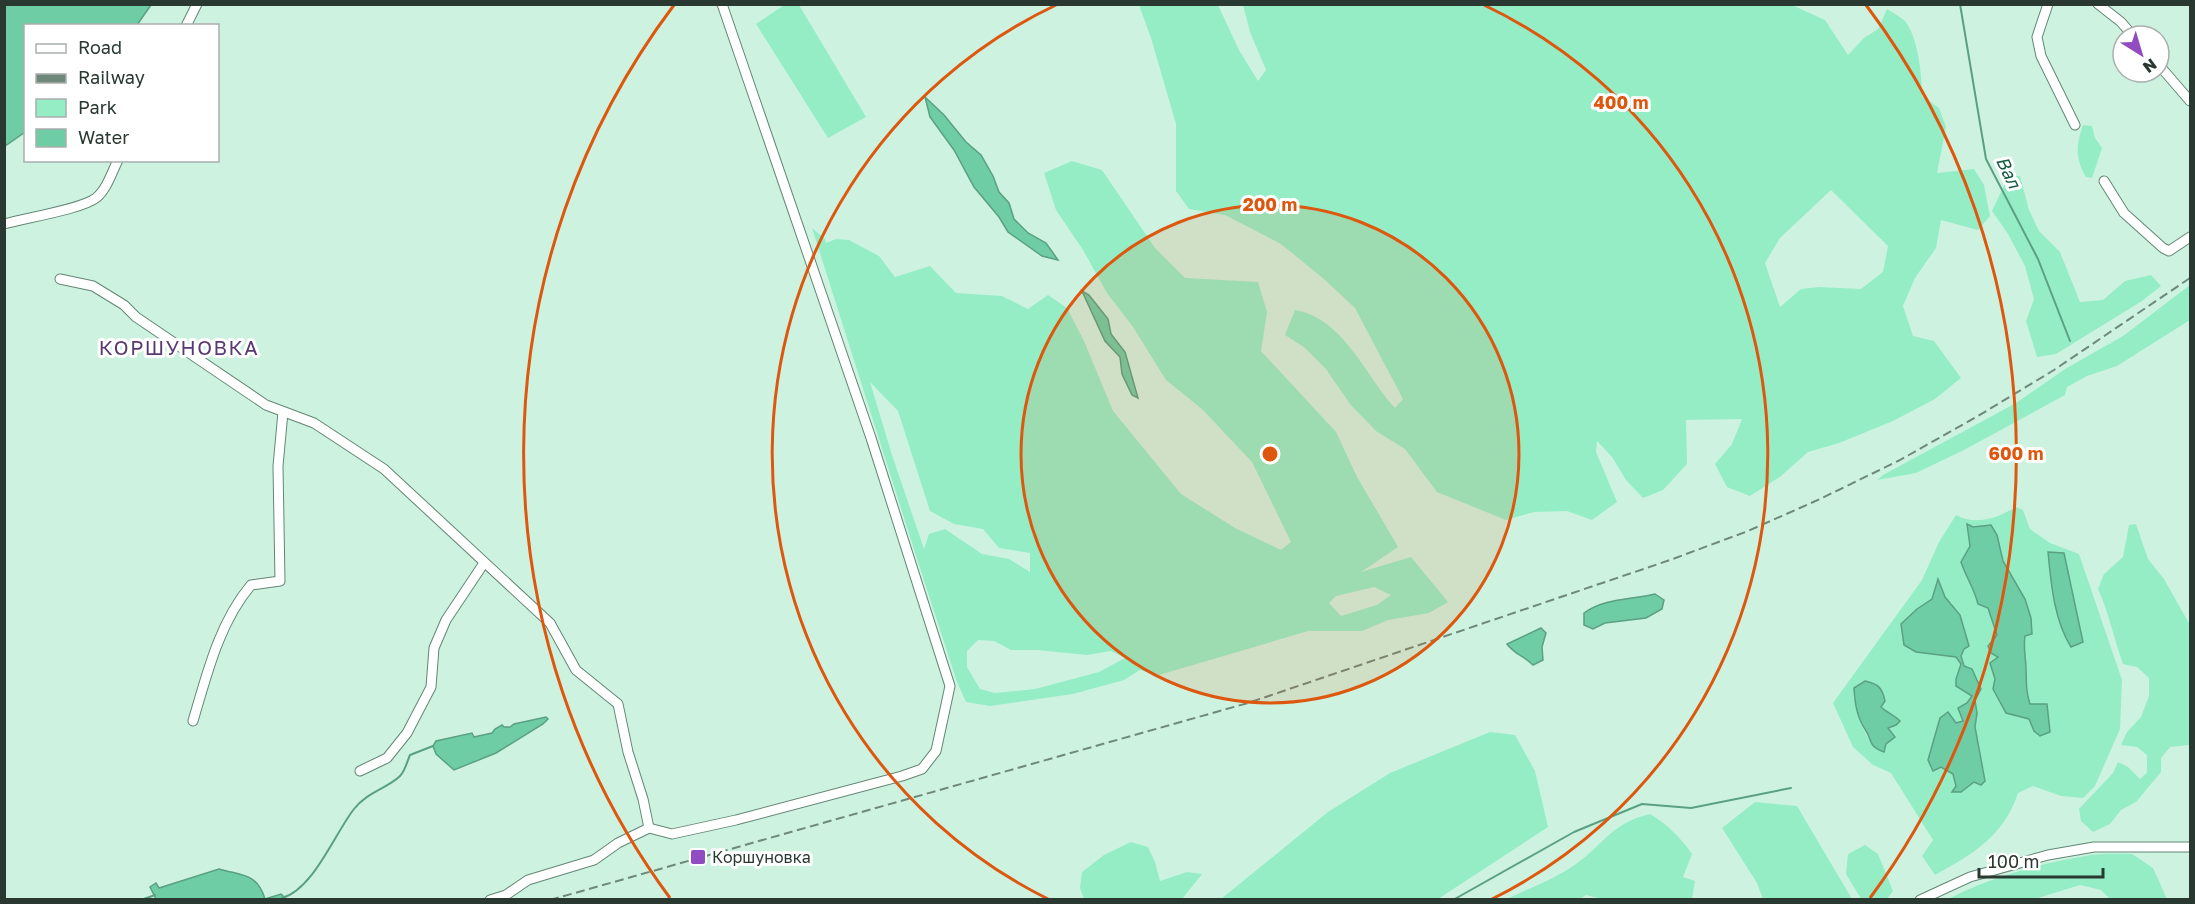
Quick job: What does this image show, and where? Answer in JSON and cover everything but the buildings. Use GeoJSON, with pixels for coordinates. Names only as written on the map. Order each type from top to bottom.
{"type":"FeatureCollection","features":[{"type":"Feature","properties":{"kind":"street"},"geometry":{"type":"LineString","coordinates":[[187,24],[197,4]]}},
{"type":"Feature","properties":{"kind":"street"},"geometry":{"type":"LineString","coordinates":[[490,900],[506,895],[528,880],[594,860],[618,843],[649,828],[672,834],[747,817],[902,776],[922,769],[936,751],[950,686],[871,438],[722,4]]}},
{"type":"Feature","properties":{"kind":"street"},"geometry":{"type":"LineString","coordinates":[[2048,4],[2037,38],[2041,56],[2075,125]]}},
{"type":"Feature","properties":{"kind":"street"},"geometry":{"type":"LineString","coordinates":[[2098,4],[2123,24]]}},
{"type":"Feature","properties":{"kind":"street"},"geometry":{"type":"LineString","coordinates":[[2171,78],[2190,101]]}},
{"type":"Feature","properties":{"kind":"street"},"geometry":{"type":"LineString","coordinates":[[4,224],[72,209],[94,200],[102,192],[117,162]]}},
{"type":"Feature","properties":{"kind":"street"},"geometry":{"type":"LineString","coordinates":[[2104,181],[2124,213],[2169,252],[2190,237]]}},
{"type":"Feature","properties":{"kind":"street"},"geometry":{"type":"LineString","coordinates":[[60,279],[93,286],[114,298],[136,317],[222,377],[266,405],[314,423],[384,470],[550,623],[576,670],[618,704],[628,752],[643,799],[649,828]]}},
{"type":"Feature","properties":{"kind":"street"},"geometry":{"type":"LineString","coordinates":[[193,720],[214,652],[239,600],[251,585],[280,581],[278,466],[283,412]]}},
{"type":"Feature","properties":{"kind":"street"},"geometry":{"type":"LineString","coordinates":[[360,771],[387,758],[407,733],[431,687],[434,648],[446,620],[484,563]]}},
{"type":"Feature","properties":{"kind":"street"},"geometry":{"type":"LineString","coordinates":[[1921,899],[1970,877],[2048,855],[2094,847],[2190,847]]}},
{"type":"Feature","properties":{"kind":"green space"},"geometry":{"type":"Polygon","coordinates":[[[784,5],[799,5],[866,117],[828,138],[756,24],[784,5]]]}},
{"type":"Feature","properties":{"kind":"green space"},"geometry":{"type":"Polygon","coordinates":[[[1139,5],[1218,5],[1239,50],[1258,81],[1266,70],[1250,32],[1243,5],[1792,5],[1825,20],[1848,55],[1864,38],[1878,29],[1887,9],[1904,20],[1913,35],[1918,56],[1922,96],[1939,108],[1946,127],[1937,173],[1974,169],[1984,185],[1990,216],[1978,230],[1941,220],[1936,248],[1915,278],[1903,306],[1913,336],[1934,341],[1961,378],[1935,399],[1893,421],[1839,443],[1808,452],[1781,476],[1750,496],[1727,487],[1715,464],[1732,444],[1742,419],[1686,420],[1687,464],[1663,490],[1643,498],[1626,480],[1612,457],[1597,441],[1596,452],[1617,502],[1592,520],[1567,511],[1534,512],[1506,520],[1437,492],[1405,449],[1376,431],[1350,404],[1326,369],[1304,347],[1285,335],[1295,310],[1312,315],[1327,324],[1352,350],[1395,408],[1403,399],[1355,308],[1281,244],[1225,215],[1189,209],[1176,191],[1176,124],[1139,5]],[[1831,190],[1780,238],[1765,263],[1780,307],[1801,289],[1819,287],[1861,289],[1883,272],[1888,246],[1831,190]]]}},
{"type":"Feature","properties":{"kind":"green space"},"geometry":{"type":"Polygon","coordinates":[[[2083,125],[2092,126],[2095,138],[2102,148],[2092,178],[2086,177],[2078,157],[2078,145],[2083,125]]]}},
{"type":"Feature","properties":{"kind":"green space"},"geometry":{"type":"Polygon","coordinates":[[[1072,161],[1102,170],[1155,248],[1185,278],[1258,282],[1267,312],[1261,351],[1336,432],[1357,477],[1398,547],[1361,572],[1411,557],[1448,602],[1429,613],[1388,620],[1362,631],[1308,631],[1159,675],[1140,670],[1124,680],[1073,694],[990,706],[966,702],[957,682],[812,228],[825,239],[826,243],[836,239],[849,240],[879,256],[895,277],[930,266],[956,293],[1002,296],[1028,309],[1048,295],[1067,308],[1084,341],[1113,411],[1181,494],[1235,528],[1281,550],[1291,542],[1252,462],[1202,409],[1166,380],[1133,327],[1107,293],[1083,250],[1056,210],[1044,173],[1072,161]],[[870,382],[924,549],[929,534],[945,529],[982,554],[1009,559],[1030,572],[1030,553],[999,548],[983,529],[954,524],[930,511],[898,411],[870,382]],[[1374,587],[1336,596],[1329,603],[1341,616],[1377,605],[1391,595],[1374,587]],[[978,640],[967,651],[967,667],[980,689],[995,693],[1035,689],[1099,672],[1125,658],[1111,651],[1087,655],[1011,650],[994,641],[978,640]]]}},
{"type":"Feature","properties":{"kind":"green space"},"geometry":{"type":"Polygon","coordinates":[[[2009,175],[2020,176],[2029,210],[2039,231],[2060,252],[2080,302],[2103,300],[2125,281],[2151,275],[2161,286],[2142,301],[2056,354],[2037,357],[2026,321],[2034,299],[2025,266],[2008,234],[1992,211],[2009,175]]]}},
{"type":"Feature","properties":{"kind":"green space"},"geometry":{"type":"Polygon","coordinates":[[[2190,285],[2190,320],[2117,366],[2087,376],[2067,387],[2065,395],[1964,450],[1916,473],[1877,480],[2016,403],[2065,369],[2123,336],[2190,285]]]}},
{"type":"Feature","properties":{"kind":"green space"},"geometry":{"type":"Polygon","coordinates":[[[2016,507],[2023,510],[2030,529],[2050,543],[2079,554],[2122,680],[2120,729],[2095,786],[2083,798],[2061,796],[2033,786],[2018,793],[2012,808],[1996,832],[1974,851],[1935,875],[1922,856],[1933,840],[1891,773],[1873,765],[1853,747],[1833,703],[1922,580],[1939,542],[1956,515],[1979,520],[2016,507]],[[1968,524],[1970,546],[1962,562],[1978,604],[1988,608],[1997,636],[1999,657],[1990,663],[2006,713],[2029,719],[2034,730],[2025,687],[2026,671],[2023,650],[2025,599],[2003,561],[1997,535],[1968,524]],[[1938,580],[1932,599],[1917,609],[1902,624],[1904,645],[1916,652],[1956,657],[1961,664],[1956,679],[1972,695],[1967,703],[1963,721],[1956,723],[1940,718],[1928,760],[1953,774],[1961,792],[1984,773],[1975,727],[1977,713],[1972,669],[1964,667],[1961,655],[1963,649],[1952,604],[1945,597],[1938,580]],[[1865,681],[1854,688],[1859,716],[1866,734],[1871,742],[1884,751],[1886,744],[1892,738],[1887,728],[1886,712],[1865,681]]]}},
{"type":"Feature","properties":{"kind":"green space"},"geometry":{"type":"Polygon","coordinates":[[[2136,524],[2148,559],[2164,579],[2190,625],[2190,745],[2170,747],[2161,758],[2161,772],[2136,802],[2121,810],[2110,824],[2093,832],[2081,821],[2079,809],[2113,773],[2118,762],[2128,767],[2140,779],[2147,773],[2147,755],[2137,747],[2121,745],[2127,732],[2141,717],[2149,696],[2149,678],[2137,667],[2123,664],[2098,589],[2104,574],[2123,557],[2129,525],[2136,524]]]}},
{"type":"Feature","properties":{"kind":"green space"},"geometry":{"type":"Polygon","coordinates":[[[1490,732],[1515,735],[1535,771],[1548,827],[1438,899],[1221,899],[1328,812],[1390,773],[1490,732]]]}},
{"type":"Feature","properties":{"kind":"green space"},"geometry":{"type":"Polygon","coordinates":[[[1755,802],[1797,806],[1852,899],[1763,899],[1757,883],[1722,828],[1755,802]]]}},
{"type":"Feature","properties":{"kind":"green space"},"geometry":{"type":"Polygon","coordinates":[[[1650,814],[1673,832],[1692,854],[1683,877],[1695,881],[1692,899],[1606,900],[1586,895],[1580,899],[1507,899],[1562,873],[1581,860],[1615,830],[1636,818],[1650,814]]]}},
{"type":"Feature","properties":{"kind":"green space"},"geometry":{"type":"Polygon","coordinates":[[[1131,842],[1148,847],[1160,881],[1187,872],[1202,874],[1182,899],[1084,899],[1080,888],[1082,872],[1104,855],[1131,842]]]}},
{"type":"Feature","properties":{"kind":"green space"},"geometry":{"type":"Polygon","coordinates":[[[1865,845],[1878,854],[1893,891],[1887,899],[1861,899],[1846,874],[1848,854],[1865,845]]]}},
{"type":"Feature","properties":{"kind":"green space"},"geometry":{"type":"Polygon","coordinates":[[[2132,854],[2153,868],[2167,899],[2110,899],[2101,890],[2080,885],[2035,899],[1948,899],[2015,872],[2050,863],[2091,855],[2132,854]]]}},
{"type":"Feature","properties":{"kind":"water"},"geometry":{"type":"Polygon","coordinates":[[[5,4],[151,4],[138,24],[24,24],[24,133],[5,146],[5,4]]]}},
{"type":"Feature","properties":{"kind":"water"},"geometry":{"type":"Polygon","coordinates":[[[925,97],[981,155],[999,192],[1009,203],[1014,219],[1028,233],[1046,243],[1058,260],[1042,256],[1008,232],[999,217],[974,187],[954,150],[930,117],[925,97]]]}},
{"type":"Feature","properties":{"kind":"water"},"geometry":{"type":"Polygon","coordinates":[[[1082,291],[1089,295],[1108,319],[1111,334],[1125,352],[1138,398],[1132,395],[1122,374],[1120,357],[1105,341],[1082,291]]]}},
{"type":"Feature","properties":{"kind":"water"},"geometry":{"type":"Polygon","coordinates":[[[1967,524],[1973,527],[1991,525],[1997,535],[2003,561],[2025,599],[2031,618],[2032,634],[2025,636],[2024,640],[2027,694],[2030,704],[2047,704],[2050,732],[2040,736],[2034,731],[2029,719],[2006,713],[1993,689],[1995,679],[1990,663],[1998,657],[1991,653],[1988,646],[1997,635],[1988,608],[1978,604],[1961,562],[1970,546],[1967,524]]]}},
{"type":"Feature","properties":{"kind":"water"},"geometry":{"type":"Polygon","coordinates":[[[2048,552],[2064,553],[2083,642],[2071,647],[2057,613],[2048,552]]]}},
{"type":"Feature","properties":{"kind":"water"},"geometry":{"type":"Polygon","coordinates":[[[1938,579],[1945,597],[1960,615],[1969,646],[1964,649],[1961,656],[1964,666],[1972,669],[1981,689],[1975,700],[1977,713],[1975,727],[1985,781],[1981,785],[1974,782],[1961,792],[1952,792],[1956,786],[1953,774],[1941,767],[1933,771],[1928,760],[1940,718],[1948,712],[1956,723],[1963,721],[1958,708],[1967,703],[1972,696],[1956,686],[1961,664],[1956,657],[1916,652],[1904,645],[1901,624],[1932,599],[1938,579]]]}},
{"type":"Feature","properties":{"kind":"water"},"geometry":{"type":"Polygon","coordinates":[[[1655,594],[1664,600],[1662,609],[1646,618],[1605,623],[1593,629],[1584,625],[1584,613],[1592,608],[1609,602],[1655,594]]]}},
{"type":"Feature","properties":{"kind":"water"},"geometry":{"type":"Polygon","coordinates":[[[1541,628],[1546,633],[1542,647],[1543,660],[1533,665],[1507,644],[1541,628]]]}},
{"type":"Feature","properties":{"kind":"water"},"geometry":{"type":"Polygon","coordinates":[[[1865,681],[1879,687],[1885,701],[1881,707],[1900,721],[1888,728],[1895,737],[1886,744],[1884,752],[1875,748],[1857,711],[1854,688],[1865,681]]]}},
{"type":"Feature","properties":{"kind":"water"},"geometry":{"type":"Polygon","coordinates":[[[546,717],[548,719],[543,724],[496,753],[454,770],[436,754],[433,746],[436,741],[472,733],[474,737],[492,733],[502,725],[510,727],[514,724],[546,717]]]}},
{"type":"Feature","properties":{"kind":"water"},"geometry":{"type":"Polygon","coordinates":[[[219,869],[253,880],[258,884],[265,899],[281,894],[285,898],[284,900],[156,899],[150,887],[156,883],[159,888],[219,869]]]}},
{"type":"Feature","properties":{"kind":"waterway","name":"Вал"},"geometry":{"type":"LineString","coordinates":[[1960,4],[1986,159],[2038,259],[2070,341]]}},
{"type":"Feature","properties":{"kind":"waterway"},"geometry":{"type":"LineString","coordinates":[[282,898],[293,893],[313,873],[359,803],[400,776],[410,755],[433,746]]}},
{"type":"Feature","properties":{"kind":"waterway"},"geometry":{"type":"LineString","coordinates":[[1453,900],[1574,832],[1642,804],[1691,808],[1791,788]]}},
{"type":"Feature","properties":{"kind":"waterway"},"geometry":{"type":"LineString","coordinates":[[141,900],[155,895]]}},
{"type":"Feature","properties":{"kind":"railway"},"geometry":{"type":"LineString","coordinates":[[550,900],[1248,703],[1670,560],[1748,531],[1900,460],[1978,416],[2054,370],[2190,278]]}},
{"type":"Feature","properties":{"kind":"place","name":"Коршуновка"},"geometry":{"type":"Point","coordinates":[698,857]}},
{"type":"Feature","properties":{"kind":"district","name":"КОРШУНОВКА"},"geometry":{"type":"Point","coordinates":[179,347]}}]}
